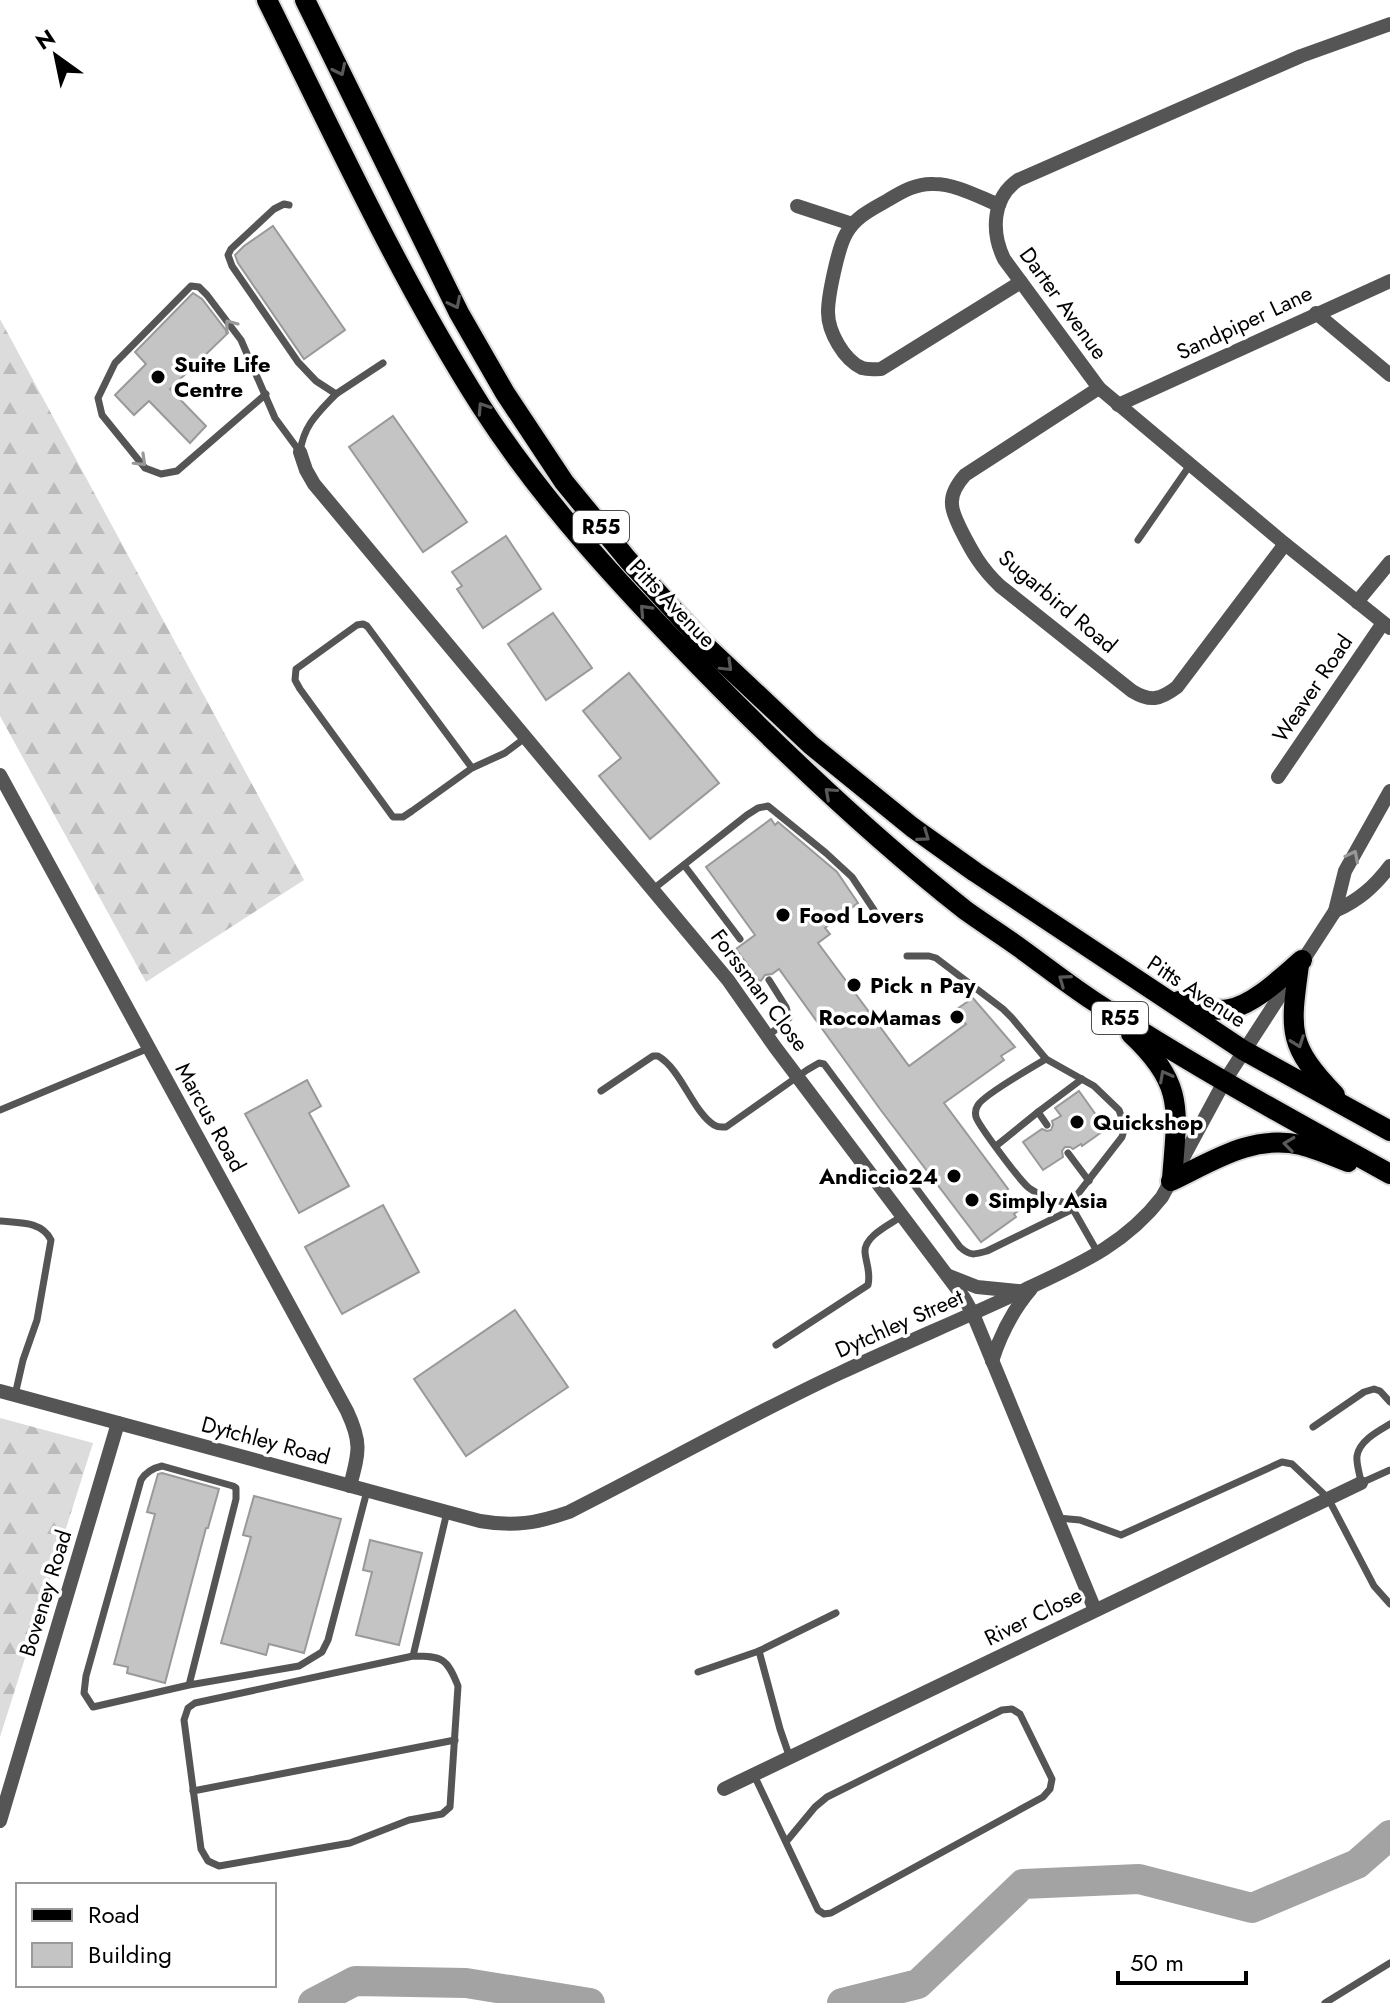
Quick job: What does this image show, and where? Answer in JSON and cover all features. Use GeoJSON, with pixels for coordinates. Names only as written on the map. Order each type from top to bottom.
{"type":"FeatureCollection","features":[{"type":"Feature","properties":{"kind":"main road","name":"Pitts Avenue"},"geometry":{"type":"LineString","coordinates":[[267,0],[433,327],[483,409],[549,501],[610,573],[739,706],[902,858],[968,912],[1093,1001],[1224,1082]]}},
{"type":"Feature","properties":{"kind":"main road","name":"Pitts Avenue"},"geometry":{"type":"LineString","coordinates":[[306,0],[459,313],[505,393],[564,482],[628,560],[708,648],[822,754],[912,827],[1243,1050]]}},
{"type":"Feature","properties":{"kind":"main road"},"geometry":{"type":"LineString","coordinates":[[1156,994],[1199,1008],[1230,1009],[1257,996],[1301,963]]}},
{"type":"Feature","properties":{"kind":"main road"},"geometry":{"type":"LineString","coordinates":[[1301,963],[1293,1012],[1294,1032],[1299,1048],[1323,1082],[1346,1107]]}},
{"type":"Feature","properties":{"kind":"main road"},"geometry":{"type":"LineString","coordinates":[[1093,1001],[1151,1053],[1167,1075],[1177,1114],[1172,1180]]}},
{"type":"Feature","properties":{"kind":"main road","name":"R55"},"geometry":{"type":"LineString","coordinates":[[1243,1050],[1390,1131]]}},
{"type":"Feature","properties":{"kind":"main road","name":"R55"},"geometry":{"type":"LineString","coordinates":[[1224,1082],[1390,1175]]}},
{"type":"Feature","properties":{"kind":"main road"},"geometry":{"type":"LineString","coordinates":[[1172,1180],[1230,1151],[1262,1142],[1301,1145],[1390,1175]]}},
{"type":"Feature","properties":{"kind":"street"},"geometry":{"type":"LineString","coordinates":[[1021,282],[881,369],[861,368],[853,362],[842,351],[829,323],[828,312],[844,237],[852,224],[864,214],[906,190],[932,183],[946,185],[999,205],[1006,189],[1034,171],[1301,56],[1390,24]]}},
{"type":"Feature","properties":{"kind":"street","name":"Darter Avenue"},"geometry":{"type":"LineString","coordinates":[[999,205],[995,235],[1004,259],[1099,388],[1386,625]]}},
{"type":"Feature","properties":{"kind":"street"},"geometry":{"type":"LineString","coordinates":[[797,206],[852,224]]}},
{"type":"Feature","properties":{"kind":"street","name":"Sandpiper Lane"},"geometry":{"type":"LineString","coordinates":[[1118,405],[1390,281]]}},
{"type":"Feature","properties":{"kind":"street"},"geometry":{"type":"LineString","coordinates":[[1316,313],[1390,375]]}},
{"type":"Feature","properties":{"kind":"street","name":"Sugarbird Road"},"geometry":{"type":"LineString","coordinates":[[1099,388],[958,482],[951,505],[954,516],[975,558],[1000,586],[1132,691],[1144,698],[1155,699],[1168,694],[1184,679],[1285,544]]}},
{"type":"Feature","properties":{"kind":"street","name":"Forssman Close"},"geometry":{"type":"LineString","coordinates":[[300,452],[314,484],[728,980],[949,1276],[973,1314],[1095,1610]]}},
{"type":"Feature","properties":{"kind":"street"},"geometry":{"type":"LineString","coordinates":[[1357,602],[1390,562]]}},
{"type":"Feature","properties":{"kind":"street","name":"Weaver Road"},"geometry":{"type":"LineString","coordinates":[[1278,777],[1386,625]]}},
{"type":"Feature","properties":{"kind":"street","name":"Marcus Road"},"geometry":{"type":"LineString","coordinates":[[0,775],[355,1430],[357,1458],[350,1486]]}},
{"type":"Feature","properties":{"kind":"street"},"geometry":{"type":"LineString","coordinates":[[1335,911],[1345,871],[1390,791]]}},
{"type":"Feature","properties":{"kind":"street"},"geometry":{"type":"LineString","coordinates":[[1335,911],[1357,901],[1390,866]]}},
{"type":"Feature","properties":{"kind":"street","name":"Dytchley Street"},"geometry":{"type":"LineString","coordinates":[[522,1525],[569,1512],[771,1406],[1098,1253],[1133,1230],[1149,1214],[1172,1180],[1243,1050],[1335,911]]}},
{"type":"Feature","properties":{"kind":"street"},"geometry":{"type":"LineString","coordinates":[[949,1276],[977,1287],[1028,1288]]}},
{"type":"Feature","properties":{"kind":"street"},"geometry":{"type":"LineString","coordinates":[[992,1361],[1003,1329],[1028,1288]]}},
{"type":"Feature","properties":{"kind":"street","name":"Dytchley Road"},"geometry":{"type":"LineString","coordinates":[[7,1393],[489,1523],[522,1525]]}},
{"type":"Feature","properties":{"kind":"street","name":"Boveney Road"},"geometry":{"type":"LineString","coordinates":[[0,1821],[118,1423]]}},
{"type":"Feature","properties":{"kind":"street","name":"River Close"},"geometry":{"type":"LineString","coordinates":[[724,1789],[1361,1483]]}},
{"type":"Feature","properties":{"kind":"lane"},"geometry":{"type":"LineString","coordinates":[[289,205],[274,209],[228,255],[298,362],[316,381],[336,394]]}},
{"type":"Feature","properties":{"kind":"lane"},"geometry":{"type":"LineString","coordinates":[[266,394],[177,471],[161,474],[145,468],[102,415],[98,398],[115,363],[191,286],[199,287],[241,340],[266,394],[275,418],[300,452]]}},
{"type":"Feature","properties":{"kind":"lane"},"geometry":{"type":"LineString","coordinates":[[300,452],[303,436],[313,418],[336,394],[383,363]]}},
{"type":"Feature","properties":{"kind":"lane"},"geometry":{"type":"LineString","coordinates":[[1138,540],[1190,465]]}},
{"type":"Feature","properties":{"kind":"lane"},"geometry":{"type":"LineString","coordinates":[[472,768],[367,626],[357,625],[296,669],[295,680],[300,689],[393,817],[403,817],[472,768],[505,753],[525,738]]}},
{"type":"Feature","properties":{"kind":"lane"},"geometry":{"type":"LineString","coordinates":[[652,890],[747,815],[768,806],[852,877],[874,910]]}},
{"type":"Feature","properties":{"kind":"lane"},"geometry":{"type":"LineString","coordinates":[[684,865],[740,939]]}},
{"type":"Feature","properties":{"kind":"lane"},"geometry":{"type":"LineString","coordinates":[[601,1091],[653,1056],[658,1056],[668,1064],[706,1117],[714,1126],[721,1128],[819,1063],[824,1064],[951,1235],[967,1253],[973,1255],[987,1251],[1071,1207],[1122,1137],[1125,1127],[1119,1110],[1094,1086],[1046,1059],[1012,1018],[943,963],[929,956],[907,956]]}},
{"type":"Feature","properties":{"kind":"lane"},"geometry":{"type":"LineString","coordinates":[[768,1036],[789,1018],[786,1007],[769,980]]}},
{"type":"Feature","properties":{"kind":"lane"},"geometry":{"type":"LineString","coordinates":[[0,1110],[149,1048]]}},
{"type":"Feature","properties":{"kind":"lane"},"geometry":{"type":"LineString","coordinates":[[1046,1059],[981,1101],[975,1114],[1017,1175],[1029,1187],[1071,1207],[1098,1253]]}},
{"type":"Feature","properties":{"kind":"lane"},"geometry":{"type":"LineString","coordinates":[[996,1146],[1082,1079]]}},
{"type":"Feature","properties":{"kind":"lane"},"geometry":{"type":"LineString","coordinates":[[1038,1112],[1047,1125]]}},
{"type":"Feature","properties":{"kind":"lane"},"geometry":{"type":"LineString","coordinates":[[1068,1153],[1089,1181]]}},
{"type":"Feature","properties":{"kind":"lane"},"geometry":{"type":"LineString","coordinates":[[776,1345],[868,1285],[870,1276],[864,1249],[867,1241],[903,1216]]}},
{"type":"Feature","properties":{"kind":"lane"},"geometry":{"type":"LineString","coordinates":[[0,1221],[35,1225],[46,1231],[51,1240],[37,1320],[7,1393]]}},
{"type":"Feature","properties":{"kind":"lane"},"geometry":{"type":"LineString","coordinates":[[1313,1427],[1369,1390],[1380,1391],[1390,1402]]}},
{"type":"Feature","properties":{"kind":"lane"},"geometry":{"type":"LineString","coordinates":[[1390,1424],[1360,1447],[1357,1458],[1361,1483],[1390,1470]]}},
{"type":"Feature","properties":{"kind":"lane"},"geometry":{"type":"LineString","coordinates":[[1057,1518],[1080,1520],[1121,1535],[1282,1462],[1292,1464],[1328,1498],[1374,1586],[1390,1604]]}},
{"type":"Feature","properties":{"kind":"lane"},"geometry":{"type":"LineString","coordinates":[[189,1685],[237,1493],[233,1486],[162,1466],[149,1471],[141,1480],[86,1676],[84,1693],[93,1707],[189,1685],[299,1666],[322,1652],[328,1640],[368,1490]]}},
{"type":"Feature","properties":{"kind":"lane"},"geometry":{"type":"LineString","coordinates":[[413,1656],[447,1512]]}},
{"type":"Feature","properties":{"kind":"lane"},"geometry":{"type":"LineString","coordinates":[[698,1672],[759,1651],[836,1613]]}},
{"type":"Feature","properties":{"kind":"lane"},"geometry":{"type":"LineString","coordinates":[[759,1651],[790,1758]]}},
{"type":"Feature","properties":{"kind":"lane"},"geometry":{"type":"LineString","coordinates":[[413,1656],[434,1656],[445,1661],[454,1673],[458,1686],[450,1807],[442,1814],[409,1820],[350,1843],[219,1866],[208,1861],[201,1849],[193,1791],[184,1720],[188,1708],[195,1703],[413,1656]]}},
{"type":"Feature","properties":{"kind":"lane"},"geometry":{"type":"LineString","coordinates":[[754,1775],[818,1910],[824,1914],[831,1913],[1043,1797],[1050,1789],[1052,1779],[1020,1714],[1012,1709],[1002,1710],[827,1797],[786,1842]]}},
{"type":"Feature","properties":{"kind":"lane"},"geometry":{"type":"LineString","coordinates":[[193,1791],[455,1740]]}},
{"type":"Feature","properties":{"kind":"lane"},"geometry":{"type":"LineString","coordinates":[[1325,2003],[1390,1963]]}},
{"type":"Feature","properties":{"kind":"green space"},"geometry":{"type":"Polygon","coordinates":[[[0,319],[304,880],[146,982],[0,716],[0,319]]]}},
{"type":"Feature","properties":{"kind":"green space"},"geometry":{"type":"Polygon","coordinates":[[[0,1418],[93,1443],[0,1737],[0,1418]]]}},
{"type":"Feature","properties":{"kind":"building"},"geometry":{"type":"Polygon","coordinates":[[[273,226],[345,330],[304,359],[235,255],[273,226]]]}},
{"type":"Feature","properties":{"kind":"building","name":"Suite Life Centre"},"geometry":{"type":"Polygon","coordinates":[[[193,293],[202,299],[228,333],[170,389],[206,426],[190,443],[149,401],[134,415],[115,395],[146,364],[135,352],[193,293]]]}},
{"type":"Feature","properties":{"kind":"building"},"geometry":{"type":"Polygon","coordinates":[[[393,416],[467,522],[423,552],[349,447],[393,416]]]}},
{"type":"Feature","properties":{"kind":"building"},"geometry":{"type":"Polygon","coordinates":[[[506,536],[541,589],[483,628],[457,589],[462,586],[452,572],[506,536]]]}},
{"type":"Feature","properties":{"kind":"building"},"geometry":{"type":"Polygon","coordinates":[[[553,613],[592,668],[546,700],[508,644],[553,613]]]}},
{"type":"Feature","properties":{"kind":"building"},"geometry":{"type":"Polygon","coordinates":[[[629,673],[719,783],[650,839],[599,776],[621,758],[583,711],[629,673]]]}},
{"type":"Feature","properties":{"kind":"building"},"geometry":{"type":"Polygon","coordinates":[[[771,819],[837,872],[858,903],[825,928],[830,934],[818,943],[909,1066],[966,1024],[954,1011],[973,998],[1015,1047],[1001,1056],[1004,1060],[944,1103],[1008,1189],[1004,1191],[1018,1211],[1014,1214],[1016,1217],[981,1242],[779,969],[765,975],[760,982],[736,949],[755,935],[706,867],[771,819]]]}},
{"type":"Feature","properties":{"kind":"building"},"geometry":{"type":"Polygon","coordinates":[[[307,1080],[321,1106],[309,1113],[349,1186],[299,1213],[245,1114],[307,1080]]]}},
{"type":"Feature","properties":{"kind":"building"},"geometry":{"type":"Polygon","coordinates":[[[1079,1091],[1106,1129],[1082,1146],[1073,1149],[1065,1147],[1063,1157],[1043,1170],[1023,1142],[1042,1129],[1051,1130],[1052,1121],[1061,1116],[1055,1108],[1079,1091]]]}},
{"type":"Feature","properties":{"kind":"building"},"geometry":{"type":"Polygon","coordinates":[[[383,1205],[419,1272],[342,1314],[305,1247],[383,1205]]]}},
{"type":"Feature","properties":{"kind":"building"},"geometry":{"type":"Polygon","coordinates":[[[515,1310],[568,1387],[466,1456],[414,1379],[515,1310]]]}},
{"type":"Feature","properties":{"kind":"building"},"geometry":{"type":"Polygon","coordinates":[[[158,1474],[219,1489],[165,1683],[127,1673],[128,1667],[114,1664],[155,1514],[147,1512],[158,1474]]]}},
{"type":"Feature","properties":{"kind":"building"},"geometry":{"type":"Polygon","coordinates":[[[254,1496],[341,1519],[304,1653],[269,1644],[266,1655],[221,1643],[251,1537],[243,1535],[254,1496]]]}},
{"type":"Feature","properties":{"kind":"building"},"geometry":{"type":"Polygon","coordinates":[[[370,1540],[422,1553],[399,1645],[356,1635],[372,1572],[363,1570],[370,1540]]]}},
{"type":"Feature","properties":{"kind":"waterway"},"geometry":{"type":"LineString","coordinates":[[842,2003],[918,1984],[1023,1884],[1139,1879],[1252,1908],[1357,1864],[1390,1835]]}},
{"type":"Feature","properties":{"kind":"waterway"},"geometry":{"type":"LineString","coordinates":[[313,2003],[355,1981],[466,1983],[590,2003]]}},
{"type":"Feature","properties":{"kind":"place","name":"Suite Life Centre"},"geometry":{"type":"Point","coordinates":[158,377]}},
{"type":"Feature","properties":{"kind":"place","name":"Food Lovers"},"geometry":{"type":"Point","coordinates":[783,915]}},
{"type":"Feature","properties":{"kind":"place","name":"Pick n Pay"},"geometry":{"type":"Point","coordinates":[854,985]}},
{"type":"Feature","properties":{"kind":"place","name":"RocoMamas"},"geometry":{"type":"Point","coordinates":[957,1017]}},
{"type":"Feature","properties":{"kind":"place","name":"Quickshop"},"geometry":{"type":"Point","coordinates":[1077,1122]}},
{"type":"Feature","properties":{"kind":"place","name":"Andiccio24"},"geometry":{"type":"Point","coordinates":[954,1176]}},
{"type":"Feature","properties":{"kind":"place","name":"Simply Asia"},"geometry":{"type":"Point","coordinates":[972,1200]}}]}
